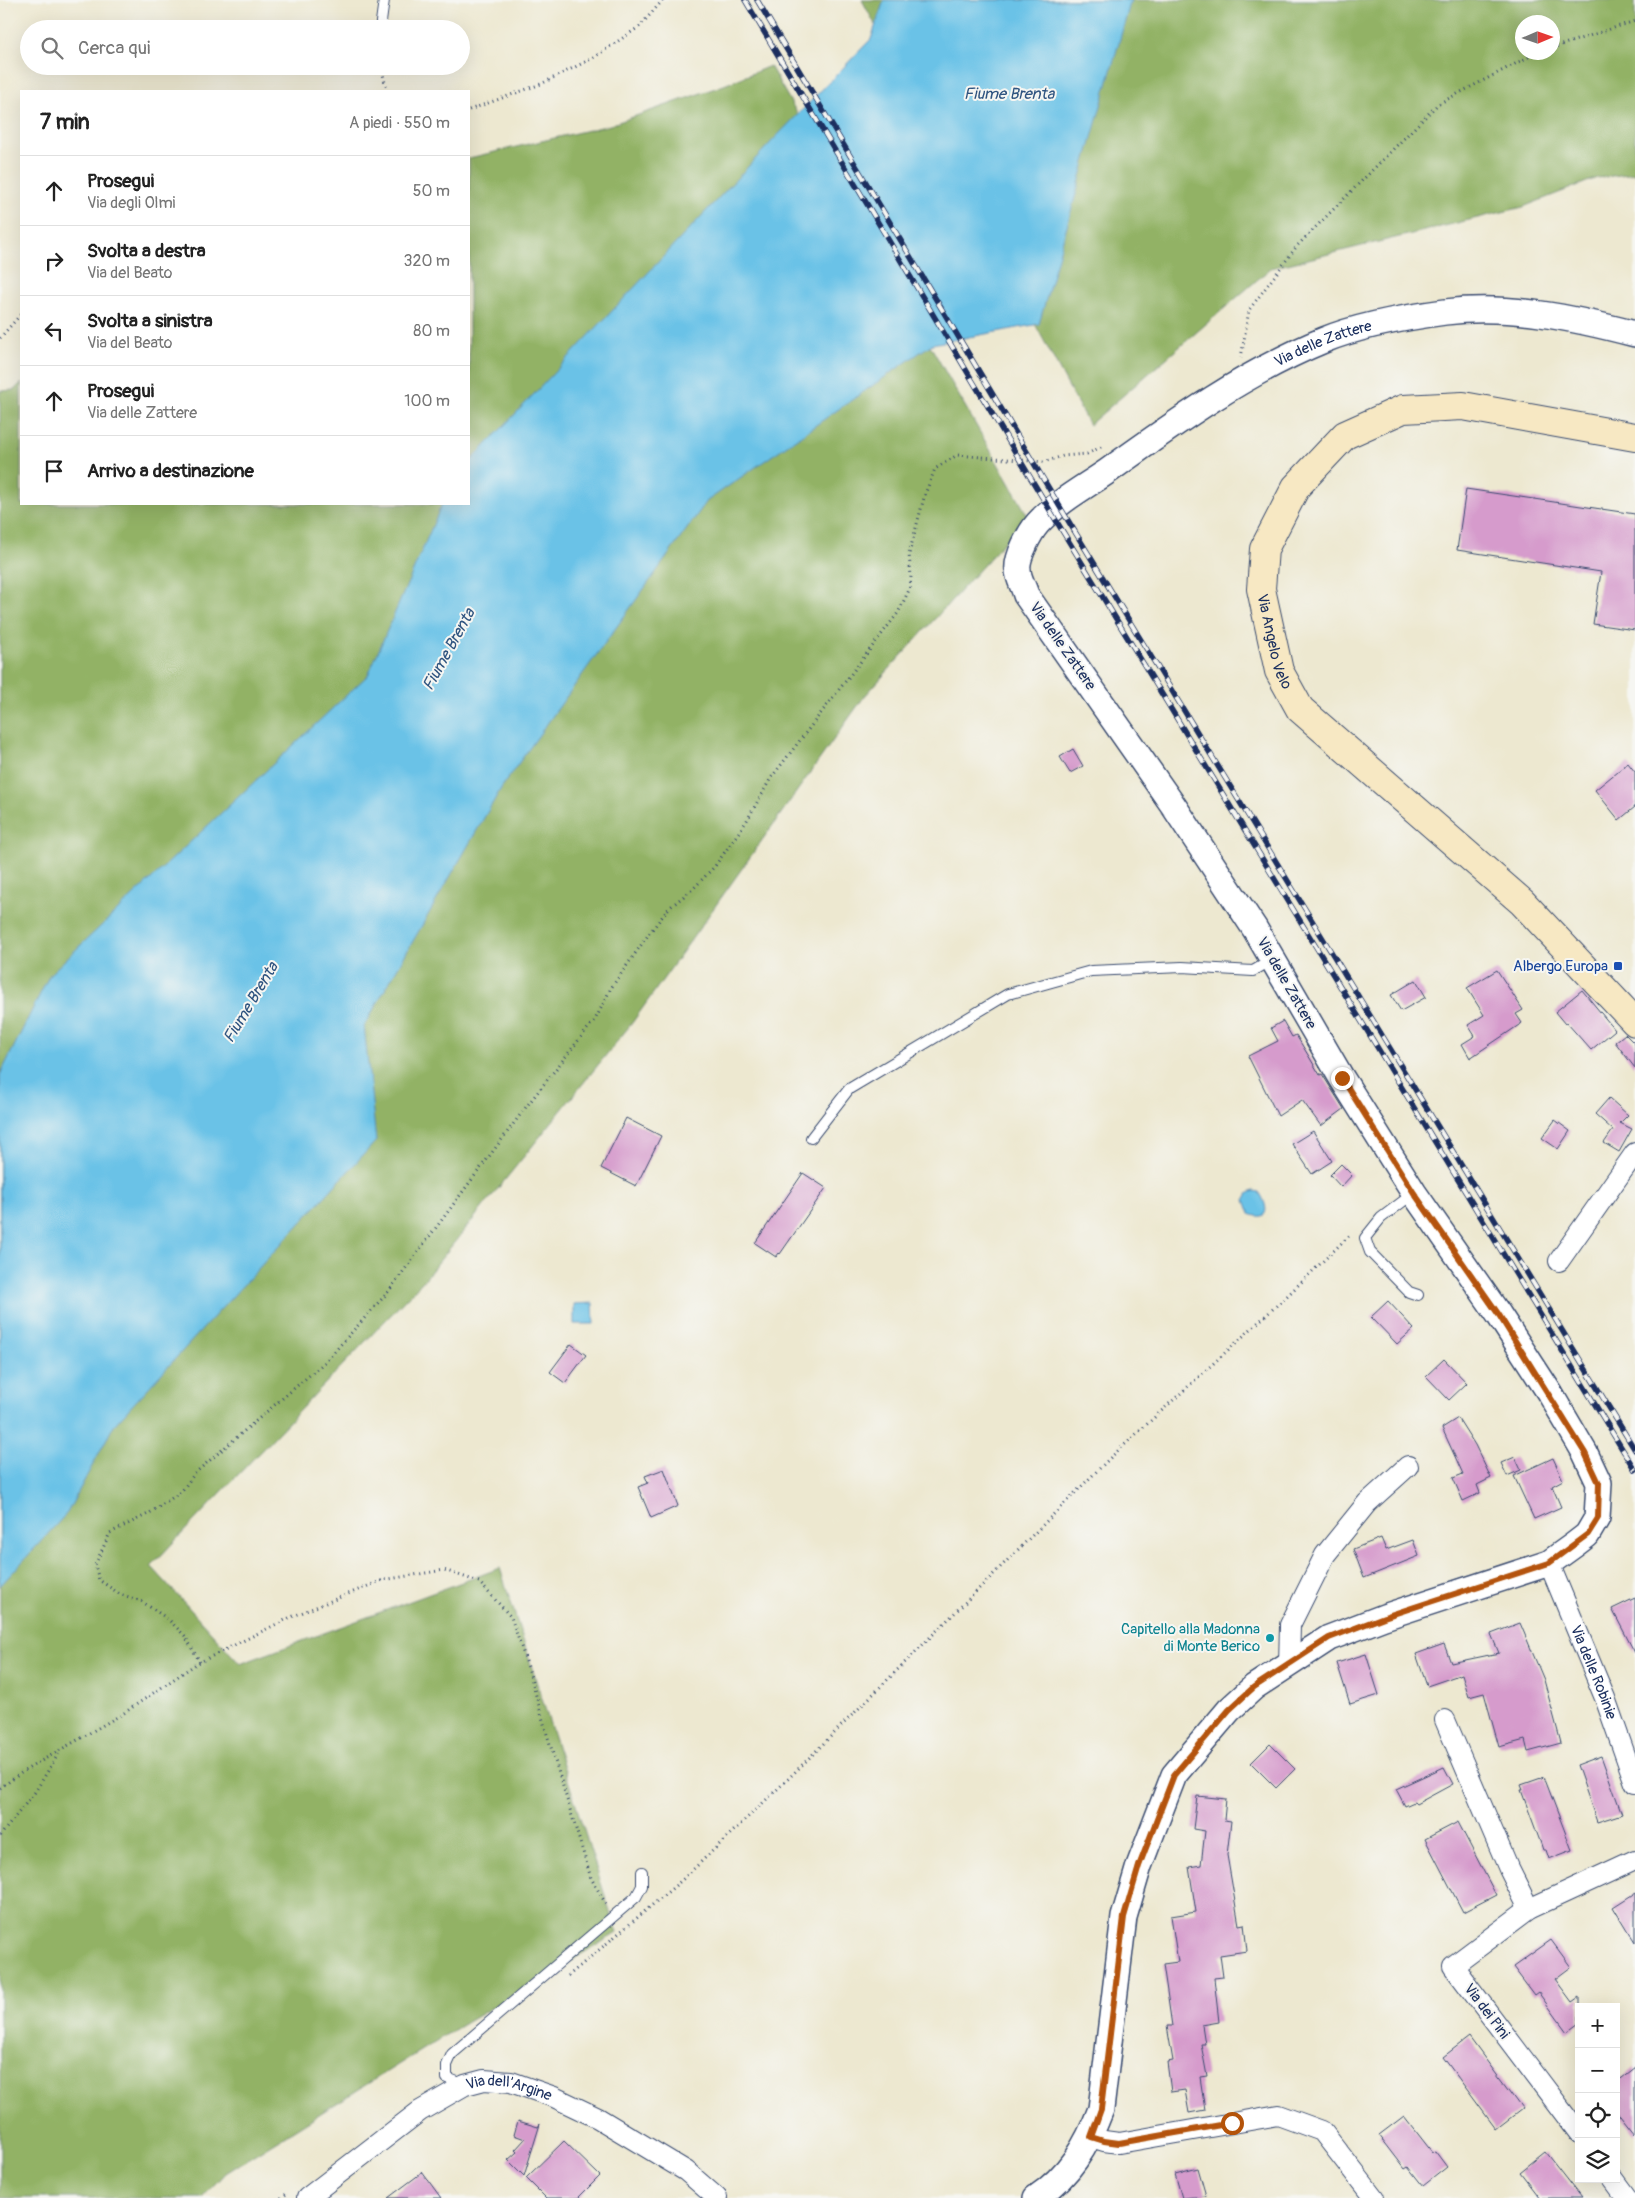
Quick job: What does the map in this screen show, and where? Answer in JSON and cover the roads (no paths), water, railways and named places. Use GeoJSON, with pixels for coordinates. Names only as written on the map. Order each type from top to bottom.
{"type":"FeatureCollection","features":[{"type":"Feature","properties":{"kind":"main road","name":"Via Angelo Velo"},"geometry":{"type":"LineString","coordinates":[[1635,437],[1463,406],[1403,409],[1346,435],[1296,487],[1264,549],[1261,589],[1279,671],[1300,709],[1522,902],[1635,1022]]}},
{"type":"Feature","properties":{"kind":"street","name":"Via delle Zattere"},"geometry":{"type":"LineString","coordinates":[[1036,2198],[1050,2188],[1071,2168],[1091,2137],[1101,2109],[1124,1917],[1139,1866],[1174,1775],[1229,1710],[1254,1687],[1329,1638],[1549,1563],[1588,1534],[1598,1518],[1599,1483],[1580,1444],[1499,1315],[1414,1193],[1342,1078],[1273,959],[1173,805],[1026,595],[1017,569],[1022,550],[1038,523],[1052,510],[1128,456],[1237,383],[1324,340],[1382,323],[1446,312],[1496,310],[1550,316],[1635,334]]}},
{"type":"Feature","properties":{"kind":"street"},"geometry":{"type":"LineString","coordinates":[[1559,1261],[1635,1153]]}},
{"type":"Feature","properties":{"kind":"street"},"geometry":{"type":"LineString","coordinates":[[1289,1665],[1290,1625],[1326,1555],[1367,1503],[1408,1466]]}},
{"type":"Feature","properties":{"kind":"street","name":"Via delle Robinie"},"geometry":{"type":"LineString","coordinates":[[1549,1563],[1605,1698],[1635,1783]]}},
{"type":"Feature","properties":{"kind":"street"},"geometry":{"type":"LineString","coordinates":[[1445,1720],[1509,1869],[1529,1909]]}},
{"type":"Feature","properties":{"kind":"street","name":"Via dei Pini"},"geometry":{"type":"LineString","coordinates":[[1575,2128],[1453,1966],[1529,1909],[1635,1860]]}},
{"type":"Feature","properties":{"kind":"street","name":"Via dell'Argine"},"geometry":{"type":"LineString","coordinates":[[307,2198],[420,2111],[465,2085],[484,2080],[511,2082],[554,2097],[598,2118],[686,2171],[717,2198]]}},
{"type":"Feature","properties":{"kind":"street"},"geometry":{"type":"LineString","coordinates":[[1091,2137],[1119,2143],[1278,2116],[1322,2131],[1374,2198]]}},
{"type":"Feature","properties":{"kind":"street"},"geometry":{"type":"LineString","coordinates":[[1616,2183],[1627,2198]]}},
{"type":"Feature","properties":{"kind":"lane"},"geometry":{"type":"LineString","coordinates":[[381,20],[384,0]]}},
{"type":"Feature","properties":{"kind":"lane"},"geometry":{"type":"LineString","coordinates":[[811,1138],[849,1089],[1008,994],[1091,971],[1182,966],[1253,971],[1273,959]]}},
{"type":"Feature","properties":{"kind":"lane"},"geometry":{"type":"LineString","coordinates":[[1414,1193],[1381,1218],[1365,1238],[1370,1252],[1409,1292],[1418,1295]]}},
{"type":"Feature","properties":{"kind":"lane"},"geometry":{"type":"LineString","coordinates":[[465,2085],[447,2078],[447,2065],[452,2054],[636,1897],[642,1886],[642,1872]]}},
{"type":"Feature","properties":{"kind":"water","name":"Fiume Brenta"},"geometry":{"type":"Polygon","coordinates":[[[884,0],[1131,0],[1039,324],[932,344],[707,501],[503,785],[364,1026],[376,1141],[114,1425],[67,1513],[0,1586],[0,1075],[50,974],[368,675],[442,505],[470,505],[470,462],[871,39],[884,0]]]}},
{"type":"Feature","properties":{"kind":"water"},"geometry":{"type":"Polygon","coordinates":[[[1259,1192],[1264,1201],[1266,1210],[1262,1216],[1250,1214],[1245,1200],[1249,1193],[1259,1192]]]}},
{"type":"Feature","properties":{"kind":"water"},"geometry":{"type":"Polygon","coordinates":[[[593,1303],[594,1324],[574,1324],[574,1304],[593,1303]]]}},
{"type":"Feature","properties":{"kind":"railway"},"geometry":{"type":"LineString","coordinates":[[745,0],[1060,527],[1635,1470]]}},
{"type":"Feature","properties":{"kind":"railway"},"geometry":{"type":"LineString","coordinates":[[757,0],[1069,522],[1635,1450]]}},
{"type":"Feature","properties":{"kind":"place","name":"Albergo Europa"},"geometry":{"type":"Point","coordinates":[1618,966]}},
{"type":"Feature","properties":{"kind":"place","name":"Capitello alla Madonna di Monte Berico"},"geometry":{"type":"Point","coordinates":[1270,1638]}}]}
